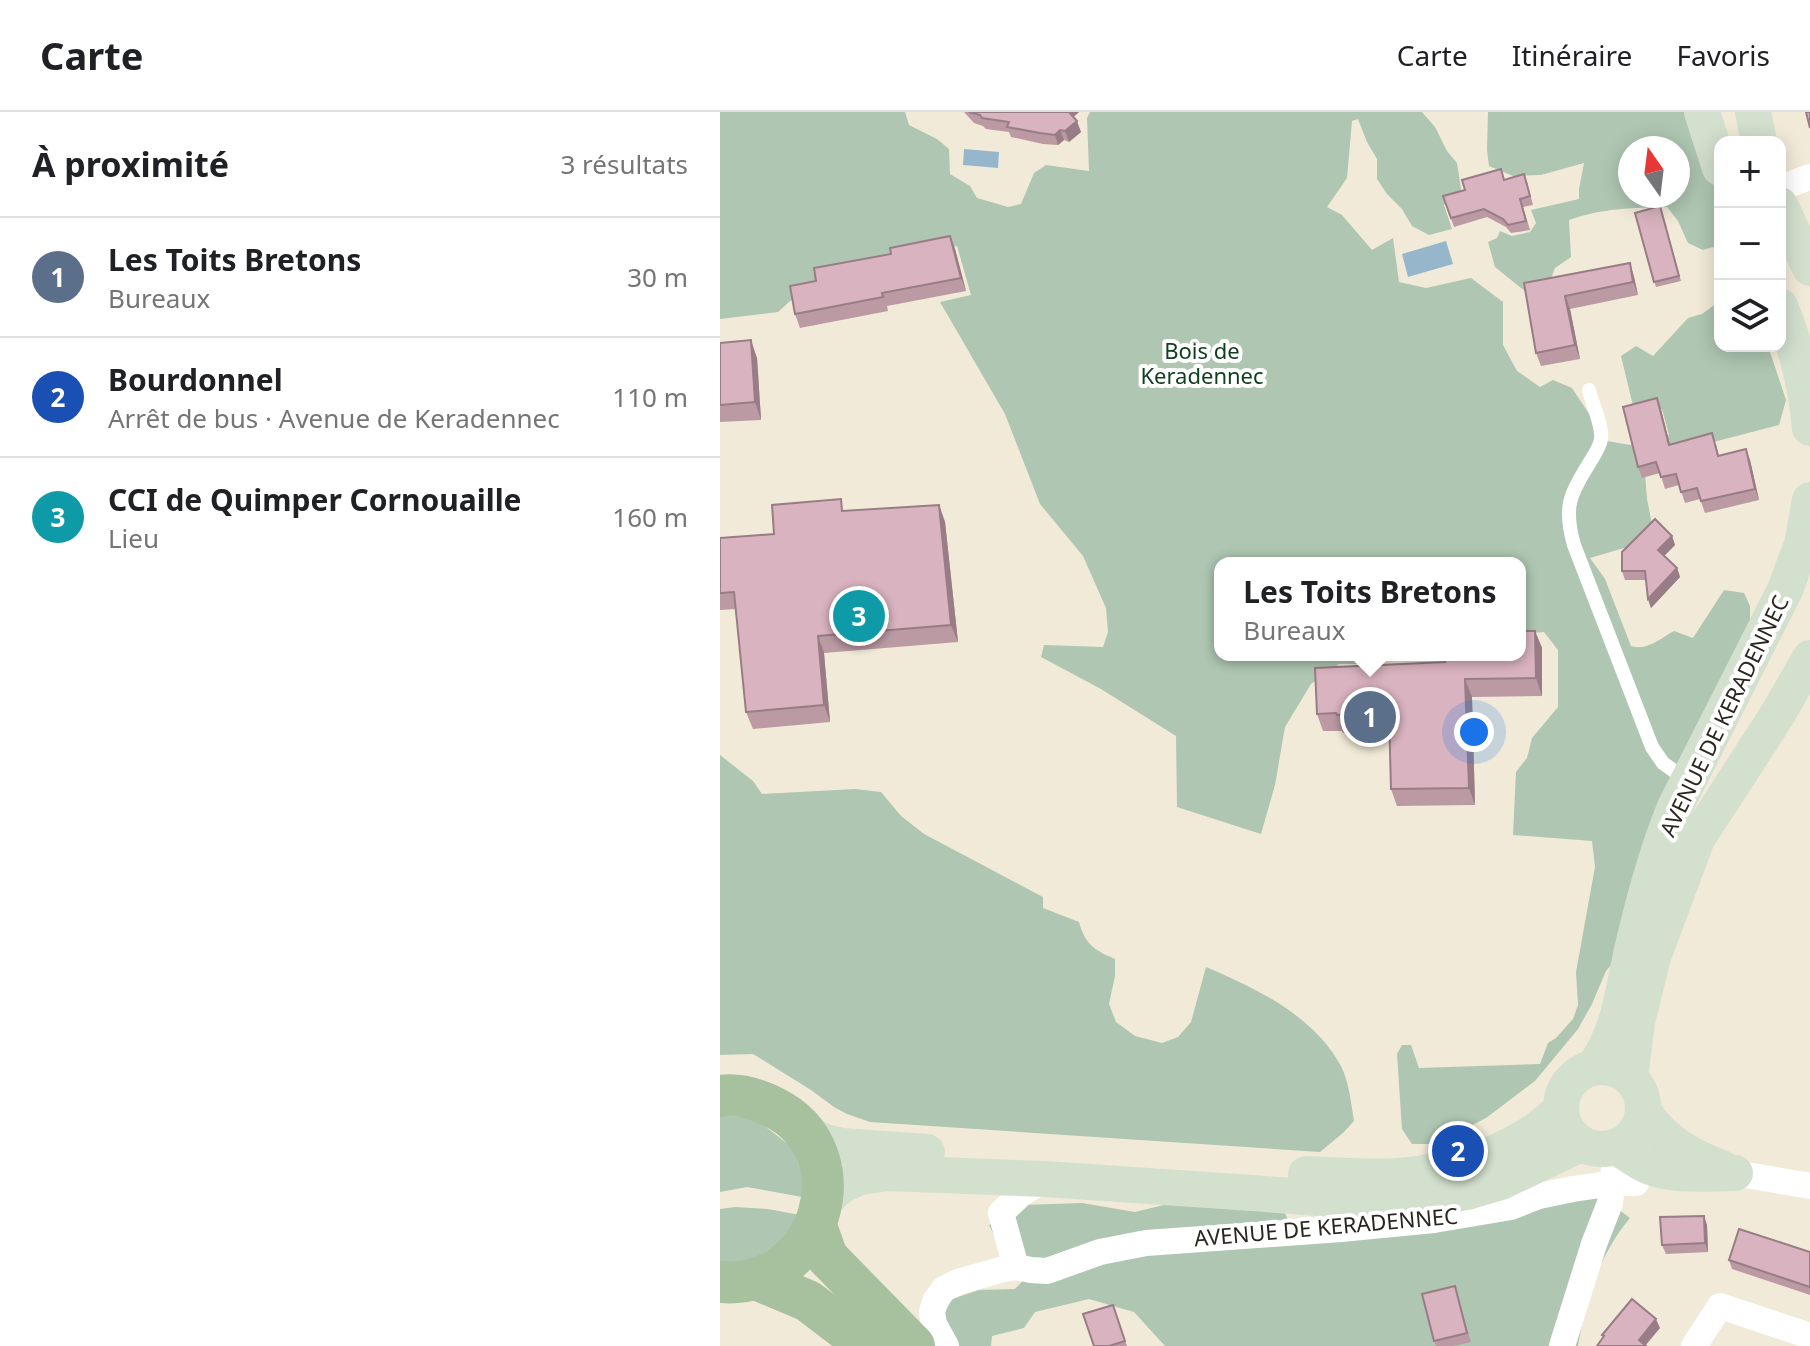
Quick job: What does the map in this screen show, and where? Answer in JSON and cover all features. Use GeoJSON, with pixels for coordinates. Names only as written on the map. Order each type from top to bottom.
{"type":"FeatureCollection","features":[{"type":"Feature","properties":{"kind":"main road"},"geometry":{"type":"LineString","coordinates":[[720,1096],[756,1099],[783,1112],[804,1132],[817,1154],[823,1178],[819,1215],[827,1257],[914,1346]]}},
{"type":"Feature","properties":{"kind":"main road"},"geometry":{"type":"LineString","coordinates":[[738,1280],[783,1266],[804,1246],[819,1215]]}},
{"type":"Feature","properties":{"kind":"main road"},"geometry":{"type":"LineString","coordinates":[[738,1280],[808,1301],[867,1346]]}},
{"type":"Feature","properties":{"kind":"street"},"geometry":{"type":"LineString","coordinates":[[1702,112],[1714,149]]}},
{"type":"Feature","properties":{"kind":"street"},"geometry":{"type":"LineString","coordinates":[[1753,112],[1758,136]]}},
{"type":"Feature","properties":{"kind":"street"},"geometry":{"type":"LineString","coordinates":[[1786,186],[1810,177]]}},
{"type":"Feature","properties":{"kind":"street"},"geometry":{"type":"LineString","coordinates":[[1781,208],[1810,268]]}},
{"type":"Feature","properties":{"kind":"street"},"geometry":{"type":"LineString","coordinates":[[1786,323],[1799,361],[1810,428]]}},
{"type":"Feature","properties":{"kind":"street","name":"AVENUE DE KERADENNEC"},"geometry":{"type":"LineString","coordinates":[[1593,1068],[1604,1054],[1616,1023],[1639,922],[1665,833],[1688,781],[1785,590],[1802,544],[1810,500]]}},
{"type":"Feature","properties":{"kind":"street","name":"AVENUE DE KERADENNEC"},"geometry":{"type":"LineString","coordinates":[[1637,1094],[1639,1014],[1653,957],[1697,839],[1782,708],[1810,658]]}},
{"type":"Feature","properties":{"kind":"street"},"geometry":{"type":"LineString","coordinates":[[1688,781],[1721,800]]}},
{"type":"Feature","properties":{"kind":"street"},"geometry":{"type":"LineString","coordinates":[[1612,1161],[1571,1136],[1564,1126],[1560,1110],[1562,1096],[1571,1081],[1593,1068],[1607,1067],[1619,1071],[1637,1094],[1652,1125],[1668,1140],[1698,1158],[1735,1173]]}},
{"type":"Feature","properties":{"kind":"street"},"geometry":{"type":"LineString","coordinates":[[1562,1346],[1610,1203],[1612,1161],[1637,1131],[1637,1094]]}},
{"type":"Feature","properties":{"kind":"street"},"geometry":{"type":"LineString","coordinates":[[804,1132],[825,1142],[863,1148],[1110,1161],[1273,1174],[1378,1176],[1451,1167],[1492,1153],[1537,1129],[1560,1110]]}},
{"type":"Feature","properties":{"kind":"street"},"geometry":{"type":"LineString","coordinates":[[819,1215],[839,1187],[861,1177],[888,1173],[1045,1179],[1370,1202],[1467,1192],[1501,1182],[1612,1161],[1638,1161],[1674,1173],[1735,1173],[1810,1186]]}},
{"type":"Feature","properties":{"kind":"street","name":"AVENUE DE KERADENNEC"},"geometry":{"type":"LineString","coordinates":[[946,1346],[934,1324],[932,1312],[935,1301],[944,1289],[980,1275],[1016,1267],[1047,1271],[1100,1252],[1146,1243],[1434,1220],[1511,1207],[1612,1161]]}},
{"type":"Feature","properties":{"kind":"street"},"geometry":{"type":"LineString","coordinates":[[1016,1267],[1001,1213],[1015,1199],[1045,1179]]}},
{"type":"Feature","properties":{"kind":"street"},"geometry":{"type":"LineString","coordinates":[[1694,1346],[1720,1306],[1768,1335],[1810,1336]]}},
{"type":"Feature","properties":{"kind":"lane"},"geometry":{"type":"LineString","coordinates":[[1589,390],[1602,436],[1568,504],[1568,524],[1652,747],[1663,763],[1688,781]]}},
{"type":"Feature","properties":{"kind":"green space","name":"Bois de Keradennec"},"geometry":{"type":"Polygon","coordinates":[[[720,112],[905,112],[909,125],[937,139],[949,149],[950,174],[970,186],[977,198],[1008,207],[1021,204],[1034,173],[1046,165],[1089,171],[1087,118],[1090,112],[1422,112],[1457,163],[1462,195],[1444,205],[1452,229],[1429,235],[1412,226],[1377,179],[1377,159],[1358,119],[1352,121],[1347,178],[1327,207],[1342,215],[1372,250],[1393,238],[1399,282],[1426,288],[1471,278],[1503,302],[1503,345],[1517,371],[1540,387],[1553,380],[1572,388],[1607,441],[1630,445],[1669,435],[1662,409],[1635,414],[1621,356],[1636,346],[1653,356],[1688,318],[1702,314],[1714,305],[1714,352],[1770,352],[1786,400],[1779,425],[1644,460],[1652,524],[1634,545],[1590,558],[1605,579],[1631,646],[1648,646],[1674,631],[1693,638],[1724,590],[1744,593],[1750,606],[1750,623],[1612,964],[1578,1029],[1535,1081],[1486,1118],[1430,1144],[1412,1144],[1402,1129],[1397,1054],[1402,1045],[1411,1045],[1419,1068],[1540,1064],[1548,1043],[1573,1019],[1578,1005],[1576,972],[1595,867],[1592,841],[1513,835],[1516,772],[1527,758],[1532,738],[1558,707],[1558,650],[1544,632],[1526,634],[1526,557],[1214,557],[1214,661],[1378,661],[1375,664],[1339,664],[1311,684],[1285,727],[1275,785],[1261,834],[1177,807],[1176,736],[1101,689],[1041,657],[1044,645],[1103,647],[1108,632],[1106,608],[1083,556],[1040,504],[1005,414],[940,302],[971,295],[957,246],[809,284],[778,312],[720,319],[720,112]]]}},
{"type":"Feature","properties":{"kind":"green space"},"geometry":{"type":"Polygon","coordinates":[[[1488,112],[1684,112],[1692,139],[1701,149],[1714,179],[1714,248],[1703,250],[1688,243],[1668,208],[1690,208],[1690,136],[1618,136],[1618,208],[1642,208],[1618,209],[1569,220],[1571,257],[1555,268],[1546,291],[1526,292],[1495,267],[1488,242],[1497,238],[1500,231],[1512,236],[1530,232],[1536,223],[1531,210],[1579,199],[1584,163],[1541,175],[1513,176],[1489,166],[1488,112]]]}},
{"type":"Feature","properties":{"kind":"green space"},"geometry":{"type":"Polygon","coordinates":[[[720,755],[753,781],[762,794],[855,789],[881,792],[901,816],[924,834],[1043,897],[1043,908],[1079,922],[1091,945],[1115,959],[1109,1004],[1116,1022],[1135,1036],[1162,1043],[1178,1037],[1191,1022],[1206,967],[1264,995],[1299,1018],[1329,1048],[1346,1079],[1354,1121],[1320,1152],[870,1122],[834,1107],[753,1054],[720,1055],[720,755]]]}},
{"type":"Feature","properties":{"kind":"green space"},"geometry":{"type":"Polygon","coordinates":[[[720,1116],[753,1117],[793,1148],[803,1179],[802,1197],[747,1187],[720,1192],[720,1116]]]}},
{"type":"Feature","properties":{"kind":"green space"},"geometry":{"type":"Polygon","coordinates":[[[1593,1196],[1610,1203],[1630,1218],[1610,1247],[1595,1278],[1578,1346],[1165,1346],[1134,1312],[1089,1299],[1035,1312],[1024,1328],[992,1336],[991,1346],[952,1346],[939,1324],[952,1299],[979,1290],[1015,1289],[1038,1265],[1001,1249],[989,1225],[1023,1205],[1082,1203],[1135,1212],[1180,1201],[1282,1207],[1290,1224],[1593,1196]]]}},
{"type":"Feature","properties":{"kind":"green space"},"geometry":{"type":"Polygon","coordinates":[[[735,1207],[800,1215],[788,1238],[751,1261],[720,1263],[720,1209],[735,1207]]]}},
{"type":"Feature","properties":{"kind":"water"},"geometry":{"type":"Polygon","coordinates":[[[964,149],[999,152],[998,168],[963,165],[964,149]]]}},
{"type":"Feature","properties":{"kind":"water"},"geometry":{"type":"Polygon","coordinates":[[[1446,241],[1453,264],[1408,277],[1402,254],[1446,241]]]}},
{"type":"Feature","properties":{"kind":"building"},"geometry":{"type":"Polygon","coordinates":[[[969,112],[1069,112],[1077,121],[1055,135],[1007,127],[1009,122],[982,118],[969,112]]]}},
{"type":"Feature","properties":{"kind":"building"},"geometry":{"type":"Polygon","coordinates":[[[1501,169],[1504,180],[1524,174],[1530,196],[1520,199],[1526,221],[1508,225],[1484,209],[1451,218],[1443,196],[1465,190],[1462,180],[1501,169]]]}},
{"type":"Feature","properties":{"kind":"building"},"geometry":{"type":"Polygon","coordinates":[[[1661,208],[1679,276],[1654,282],[1635,213],[1661,208]]]}},
{"type":"Feature","properties":{"kind":"building"},"geometry":{"type":"Polygon","coordinates":[[[950,236],[961,278],[795,314],[790,286],[816,281],[814,268],[891,254],[890,248],[950,236]]]}},
{"type":"Feature","properties":{"kind":"building"},"geometry":{"type":"Polygon","coordinates":[[[1630,263],[1633,282],[1565,296],[1575,345],[1536,353],[1524,283],[1630,263]]]}},
{"type":"Feature","properties":{"kind":"building"},"geometry":{"type":"Polygon","coordinates":[[[751,340],[755,402],[720,405],[720,343],[751,340]]]}},
{"type":"Feature","properties":{"kind":"building"},"geometry":{"type":"Polygon","coordinates":[[[1657,398],[1669,445],[1712,433],[1718,456],[1746,449],[1755,489],[1701,501],[1697,488],[1681,492],[1676,474],[1661,477],[1656,462],[1638,467],[1623,407],[1657,398]]]}},
{"type":"Feature","properties":{"kind":"building"},"geometry":{"type":"Polygon","coordinates":[[[841,499],[842,511],[939,505],[951,625],[818,636],[824,705],[746,712],[734,592],[720,593],[720,538],[774,534],[772,505],[841,499]]]}},
{"type":"Feature","properties":{"kind":"building"},"geometry":{"type":"Polygon","coordinates":[[[1655,519],[1672,536],[1658,550],[1677,568],[1648,599],[1645,571],[1622,571],[1622,552],[1655,519]]]}},
{"type":"Feature","properties":{"kind":"building"},"geometry":{"type":"Polygon","coordinates":[[[1526,631],[1535,631],[1536,678],[1465,679],[1469,788],[1391,789],[1389,713],[1317,714],[1315,668],[1526,661],[1526,631]]]}},
{"type":"Feature","properties":{"kind":"building"},"geometry":{"type":"Polygon","coordinates":[[[1704,1216],[1705,1243],[1662,1245],[1660,1217],[1704,1216]]]}},
{"type":"Feature","properties":{"kind":"building"},"geometry":{"type":"Polygon","coordinates":[[[1739,1229],[1810,1252],[1810,1287],[1729,1260],[1739,1229]]]}},
{"type":"Feature","properties":{"kind":"building"},"geometry":{"type":"Polygon","coordinates":[[[1455,1286],[1467,1333],[1434,1341],[1422,1294],[1455,1286]]]}},
{"type":"Feature","properties":{"kind":"building"},"geometry":{"type":"Polygon","coordinates":[[[1632,1299],[1656,1319],[1639,1340],[1646,1346],[1597,1346],[1602,1335],[1632,1299]]]}},
{"type":"Feature","properties":{"kind":"building"},"geometry":{"type":"Polygon","coordinates":[[[1113,1305],[1125,1341],[1094,1346],[1083,1314],[1113,1305]]]}},
{"type":"Feature","properties":{"kind":"place","name":"CCI de Quimper Cornouaille"},"geometry":{"type":"Point","coordinates":[859,616]}},
{"type":"Feature","properties":{"kind":"place","name":"Les Toits Bretons"},"geometry":{"type":"Point","coordinates":[1370,717]}},
{"type":"Feature","properties":{"kind":"place","name":"Bourdonnel"},"geometry":{"type":"Point","coordinates":[1458,1151]}}]}
